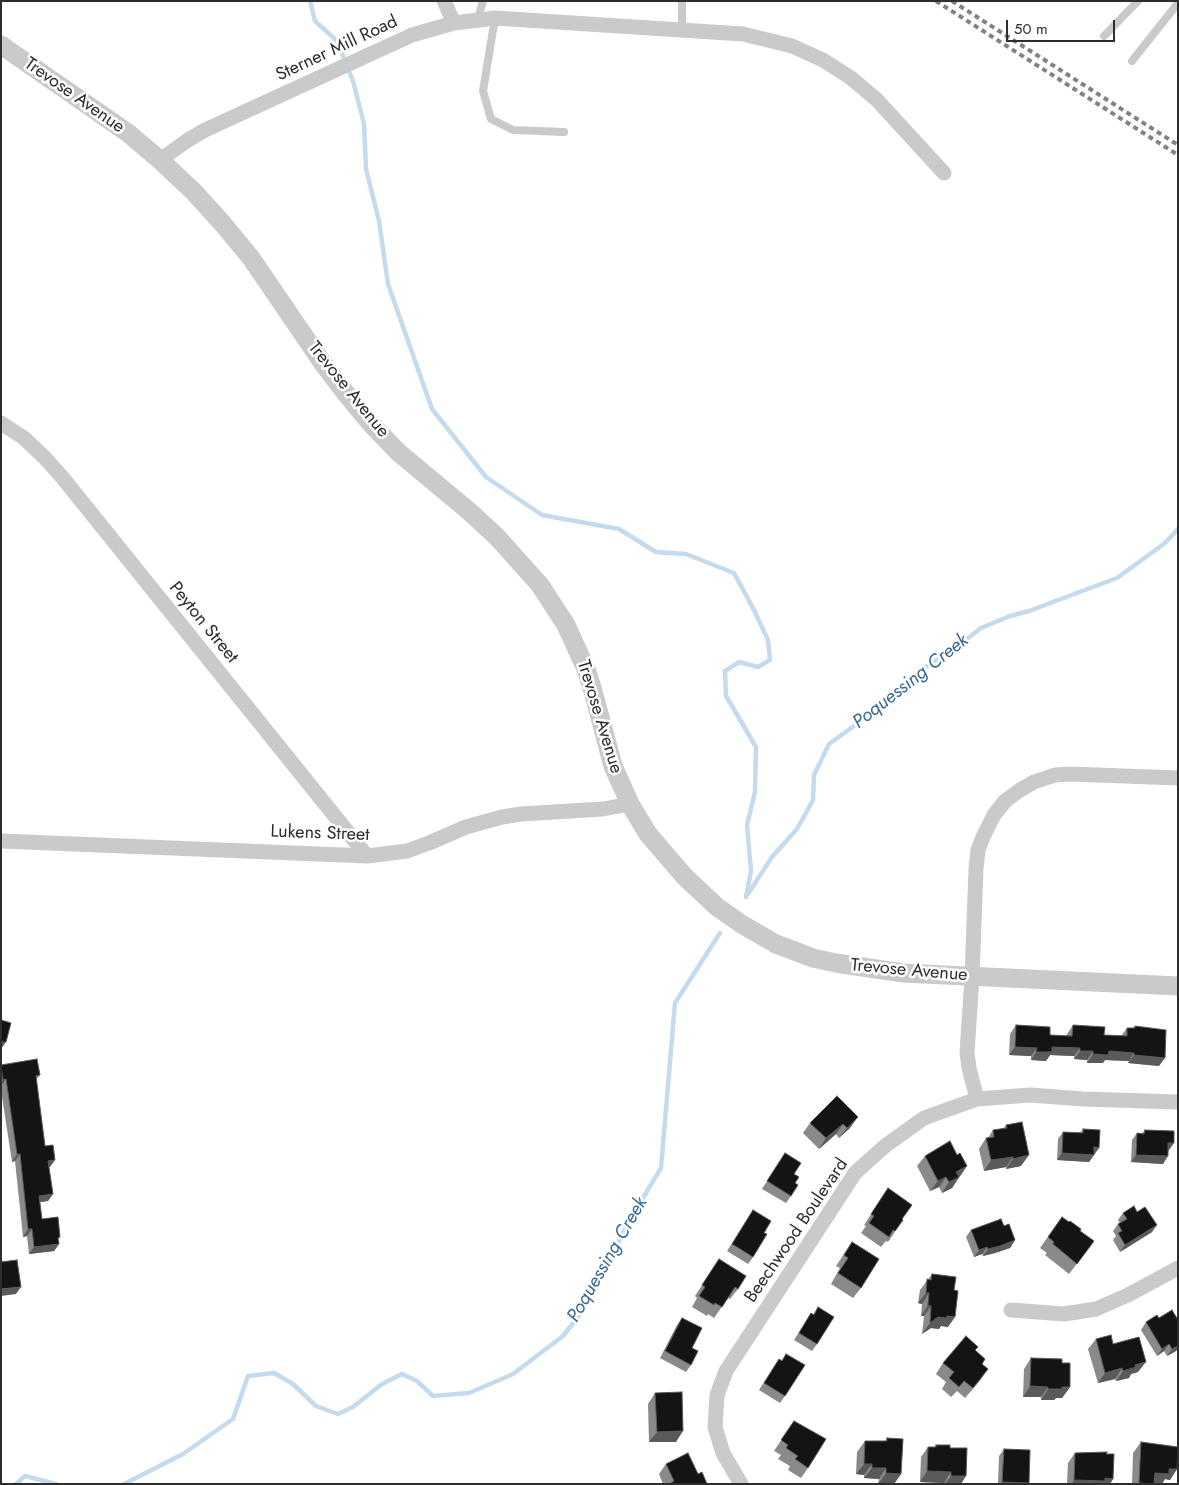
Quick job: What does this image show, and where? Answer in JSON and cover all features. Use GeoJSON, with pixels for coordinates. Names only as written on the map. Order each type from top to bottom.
{"type":"FeatureCollection","features":[{"type":"Feature","properties":{"kind":"street"},"geometry":{"type":"LineString","coordinates":[[444,1],[454,23]]}},
{"type":"Feature","properties":{"kind":"street","name":"Sterner Mill Road"},"geometry":{"type":"LineString","coordinates":[[160,160],[205,130],[412,35],[454,23],[495,18],[743,34],[792,46],[823,60],[851,78],[877,100],[944,173]]}},
{"type":"Feature","properties":{"kind":"street","name":"Trevose Avenue"},"geometry":{"type":"LineString","coordinates":[[1,45],[128,134],[160,160],[194,192],[251,258],[330,373],[372,425],[398,452],[470,512],[540,585],[566,625],[582,661],[593,691],[613,766],[630,804],[648,834],[685,877],[717,907],[743,925],[789,949],[836,963],[903,973],[1178,986]]}},
{"type":"Feature","properties":{"kind":"street","name":"Peyton Street"},"geometry":{"type":"LineString","coordinates":[[1,423],[24,438],[62,477],[367,856]]}},
{"type":"Feature","properties":{"kind":"street"},"geometry":{"type":"LineString","coordinates":[[977,1099],[967,1054],[976,869],[978,850],[994,815],[1005,801],[1020,790],[1034,782],[1056,775],[1178,778]]}},
{"type":"Feature","properties":{"kind":"street","name":"Lukens Street"},"geometry":{"type":"LineString","coordinates":[[1,841],[367,856],[407,850],[466,827],[502,817],[603,809],[630,804]]}},
{"type":"Feature","properties":{"kind":"street","name":"Beechwood Boulevard"},"geometry":{"type":"LineString","coordinates":[[741,1484],[723,1453],[715,1427],[717,1395],[726,1371],[855,1173],[885,1146],[924,1118],[977,1099],[1030,1095],[1178,1102]]}},
{"type":"Feature","properties":{"kind":"street"},"geometry":{"type":"LineString","coordinates":[[1011,1310],[1064,1314],[1096,1309],[1128,1295],[1178,1268]]}},
{"type":"Feature","properties":{"kind":"lane"},"geometry":{"type":"LineString","coordinates":[[478,19],[483,1]]}},
{"type":"Feature","properties":{"kind":"lane"},"geometry":{"type":"LineString","coordinates":[[682,1],[682,30]]}},
{"type":"Feature","properties":{"kind":"lane"},"geometry":{"type":"LineString","coordinates":[[1104,36],[1138,1]]}},
{"type":"Feature","properties":{"kind":"lane"},"geometry":{"type":"LineString","coordinates":[[1132,62],[1178,3]]}},
{"type":"Feature","properties":{"kind":"lane"},"geometry":{"type":"LineString","coordinates":[[495,18],[484,91],[491,119],[513,130],[564,132]]}},
{"type":"Feature","properties":{"kind":"building"},"geometry":{"type":"Polygon","coordinates":[[[1,1020],[11,1023],[6,1042],[1,1042],[1,1020]]]}},
{"type":"Feature","properties":{"kind":"building"},"geometry":{"type":"Polygon","coordinates":[[[1016,1025],[1050,1027],[1050,1035],[1072,1036],[1073,1025],[1105,1027],[1104,1035],[1127,1036],[1127,1028],[1135,1028],[1135,1026],[1166,1030],[1165,1058],[1109,1051],[1108,1055],[1093,1054],[1093,1051],[1080,1051],[1080,1048],[1052,1047],[1052,1052],[1036,1052],[1037,1048],[1015,1047],[1016,1025]]]}},
{"type":"Feature","properties":{"kind":"building"},"geometry":{"type":"Polygon","coordinates":[[[37,1059],[40,1075],[36,1076],[45,1146],[53,1145],[55,1160],[48,1161],[53,1194],[39,1196],[42,1219],[58,1217],[60,1237],[58,1238],[59,1244],[34,1247],[32,1229],[28,1229],[20,1154],[17,1154],[6,1079],[3,1080],[1,1065],[37,1059]]]}},
{"type":"Feature","properties":{"kind":"building"},"geometry":{"type":"Polygon","coordinates":[[[837,1096],[858,1117],[847,1128],[843,1124],[826,1138],[810,1123],[837,1096]]]}},
{"type":"Feature","properties":{"kind":"building"},"geometry":{"type":"Polygon","coordinates":[[[1022,1122],[1029,1155],[1013,1159],[1013,1157],[991,1160],[986,1138],[994,1137],[993,1130],[1007,1128],[1006,1125],[1022,1122]]]}},
{"type":"Feature","properties":{"kind":"building"},"geometry":{"type":"Polygon","coordinates":[[[1083,1129],[1100,1130],[1099,1148],[1094,1147],[1094,1155],[1062,1153],[1063,1132],[1083,1133],[1083,1129]]]}},
{"type":"Feature","properties":{"kind":"building"},"geometry":{"type":"Polygon","coordinates":[[[1145,1130],[1174,1131],[1174,1143],[1168,1143],[1168,1156],[1136,1155],[1137,1133],[1144,1134],[1145,1130]]]}},
{"type":"Feature","properties":{"kind":"building"},"geometry":{"type":"Polygon","coordinates":[[[950,1141],[957,1155],[960,1153],[967,1166],[956,1172],[959,1177],[949,1182],[946,1177],[938,1181],[925,1156],[950,1141]]]}},
{"type":"Feature","properties":{"kind":"building"},"geometry":{"type":"Polygon","coordinates":[[[785,1153],[801,1163],[794,1174],[799,1177],[795,1183],[798,1185],[791,1196],[767,1181],[785,1153]]]}},
{"type":"Feature","properties":{"kind":"building"},"geometry":{"type":"Polygon","coordinates":[[[888,1188],[912,1205],[889,1237],[869,1223],[874,1216],[871,1214],[888,1188]]]}},
{"type":"Feature","properties":{"kind":"building"},"geometry":{"type":"Polygon","coordinates":[[[1134,1206],[1137,1212],[1145,1207],[1157,1225],[1125,1245],[1118,1233],[1122,1231],[1118,1224],[1127,1219],[1123,1213],[1134,1206]]]}},
{"type":"Feature","properties":{"kind":"building"},"geometry":{"type":"Polygon","coordinates":[[[753,1210],[771,1221],[764,1233],[767,1234],[753,1257],[732,1244],[753,1210]]]}},
{"type":"Feature","properties":{"kind":"building"},"geometry":{"type":"Polygon","coordinates":[[[1062,1217],[1081,1229],[1080,1231],[1094,1241],[1077,1264],[1053,1244],[1054,1242],[1048,1237],[1062,1217]]]}},
{"type":"Feature","properties":{"kind":"building"},"geometry":{"type":"Polygon","coordinates":[[[1001,1219],[1004,1226],[1009,1224],[1015,1240],[1000,1246],[979,1250],[971,1230],[1001,1219]]]}},
{"type":"Feature","properties":{"kind":"building"},"geometry":{"type":"Polygon","coordinates":[[[852,1242],[879,1259],[861,1288],[838,1273],[848,1258],[844,1255],[852,1242]]]}},
{"type":"Feature","properties":{"kind":"building"},"geometry":{"type":"Polygon","coordinates":[[[719,1259],[746,1276],[738,1289],[735,1287],[722,1307],[715,1303],[714,1305],[699,1296],[705,1287],[702,1285],[719,1259]]]}},
{"type":"Feature","properties":{"kind":"building"},"geometry":{"type":"Polygon","coordinates":[[[17,1260],[21,1287],[1,1289],[1,1262],[17,1260]]]}},
{"type":"Feature","properties":{"kind":"building"},"geometry":{"type":"Polygon","coordinates":[[[932,1274],[956,1277],[954,1290],[958,1291],[955,1317],[938,1317],[930,1323],[931,1306],[928,1305],[929,1293],[926,1293],[927,1279],[931,1280],[932,1274]]]}},
{"type":"Feature","properties":{"kind":"building"},"geometry":{"type":"Polygon","coordinates":[[[818,1307],[834,1317],[817,1344],[799,1333],[811,1313],[814,1315],[818,1307]]]}},
{"type":"Feature","properties":{"kind":"building"},"geometry":{"type":"Polygon","coordinates":[[[1172,1310],[1178,1320],[1178,1346],[1172,1349],[1169,1344],[1162,1349],[1146,1322],[1157,1315],[1159,1318],[1172,1310]]]}},
{"type":"Feature","properties":{"kind":"building"},"geometry":{"type":"Polygon","coordinates":[[[682,1318],[702,1328],[692,1348],[698,1351],[691,1365],[665,1351],[682,1318]]]}},
{"type":"Feature","properties":{"kind":"building"},"geometry":{"type":"Polygon","coordinates":[[[1111,1335],[1113,1344],[1139,1337],[1146,1362],[1123,1371],[1122,1368],[1105,1373],[1096,1339],[1111,1335]]]}},
{"type":"Feature","properties":{"kind":"building"},"geometry":{"type":"Polygon","coordinates":[[[966,1336],[978,1347],[975,1350],[985,1359],[982,1364],[988,1369],[973,1388],[964,1381],[959,1387],[949,1378],[954,1372],[943,1363],[966,1336]]]}},
{"type":"Feature","properties":{"kind":"building"},"geometry":{"type":"Polygon","coordinates":[[[786,1354],[805,1365],[785,1396],[764,1383],[779,1359],[782,1361],[786,1354]]]}},
{"type":"Feature","properties":{"kind":"building"},"geometry":{"type":"Polygon","coordinates":[[[1031,1358],[1062,1359],[1062,1363],[1070,1363],[1070,1387],[1048,1389],[1048,1387],[1030,1386],[1031,1358]]]}},
{"type":"Feature","properties":{"kind":"building"},"geometry":{"type":"Polygon","coordinates":[[[682,1392],[683,1431],[657,1432],[655,1393],[682,1392]]]}},
{"type":"Feature","properties":{"kind":"building"},"geometry":{"type":"Polygon","coordinates":[[[794,1421],[826,1439],[808,1468],[795,1459],[798,1456],[786,1448],[788,1445],[781,1440],[794,1421]]]}},
{"type":"Feature","properties":{"kind":"building"},"geometry":{"type":"Polygon","coordinates":[[[887,1438],[903,1439],[901,1474],[886,1473],[886,1468],[872,1468],[872,1464],[864,1464],[865,1441],[887,1441],[887,1438]]]}},
{"type":"Feature","properties":{"kind":"building"},"geometry":{"type":"Polygon","coordinates":[[[1141,1442],[1178,1447],[1177,1469],[1169,1469],[1169,1474],[1155,1473],[1154,1484],[1139,1483],[1141,1442]]]}},
{"type":"Feature","properties":{"kind":"building"},"geometry":{"type":"Polygon","coordinates":[[[936,1445],[950,1445],[950,1448],[967,1448],[966,1476],[951,1476],[951,1472],[927,1471],[928,1447],[936,1447],[936,1445]]]}},
{"type":"Feature","properties":{"kind":"building"},"geometry":{"type":"Polygon","coordinates":[[[1004,1449],[1030,1450],[1029,1483],[1002,1482],[1004,1449]]]}},
{"type":"Feature","properties":{"kind":"building"},"geometry":{"type":"Polygon","coordinates":[[[1107,1452],[1106,1454],[1114,1454],[1113,1479],[1105,1478],[1105,1481],[1074,1480],[1075,1453],[1107,1452]]]}},
{"type":"Feature","properties":{"kind":"building"},"geometry":{"type":"Polygon","coordinates":[[[688,1453],[698,1474],[702,1472],[707,1484],[669,1484],[674,1481],[666,1464],[688,1453]]]}},
{"type":"Feature","properties":{"kind":"waterway"},"geometry":{"type":"LineString","coordinates":[[310,1],[315,21],[337,41],[353,81],[364,124],[366,169],[379,221],[388,284],[432,409],[486,477],[542,515],[619,529],[656,552],[686,554],[734,573],[753,608],[768,640],[770,660],[758,667],[739,662],[725,671],[726,696],[756,747],[755,792],[747,825],[751,871],[746,897]]}},
{"type":"Feature","properties":{"kind":"waterway","name":"Poquessing Creek"},"geometry":{"type":"LineString","coordinates":[[748,894],[772,857],[797,829],[813,800],[814,775],[829,744],[865,718],[927,666],[981,628],[1117,578],[1165,543],[1178,529]]}},
{"type":"Feature","properties":{"kind":"waterway","name":"Poquessing Creek"},"geometry":{"type":"LineString","coordinates":[[124,1484],[183,1454],[233,1419],[248,1376],[274,1373],[293,1384],[316,1406],[338,1414],[353,1407],[382,1384],[402,1374],[417,1381],[433,1396],[469,1393],[513,1374],[563,1336],[578,1317],[629,1221],[661,1168],[675,1003],[720,933]]}},
{"type":"Feature","properties":{"kind":"waterway","name":"Poquessing Creek"},"geometry":{"type":"LineString","coordinates":[[16,1484],[25,1476],[56,1484]]}},
{"type":"Feature","properties":{"kind":"railway"},"geometry":{"type":"LineString","coordinates":[[936,1],[1178,155]]}},
{"type":"Feature","properties":{"kind":"railway"},"geometry":{"type":"LineString","coordinates":[[952,1],[1178,145]]}}]}
